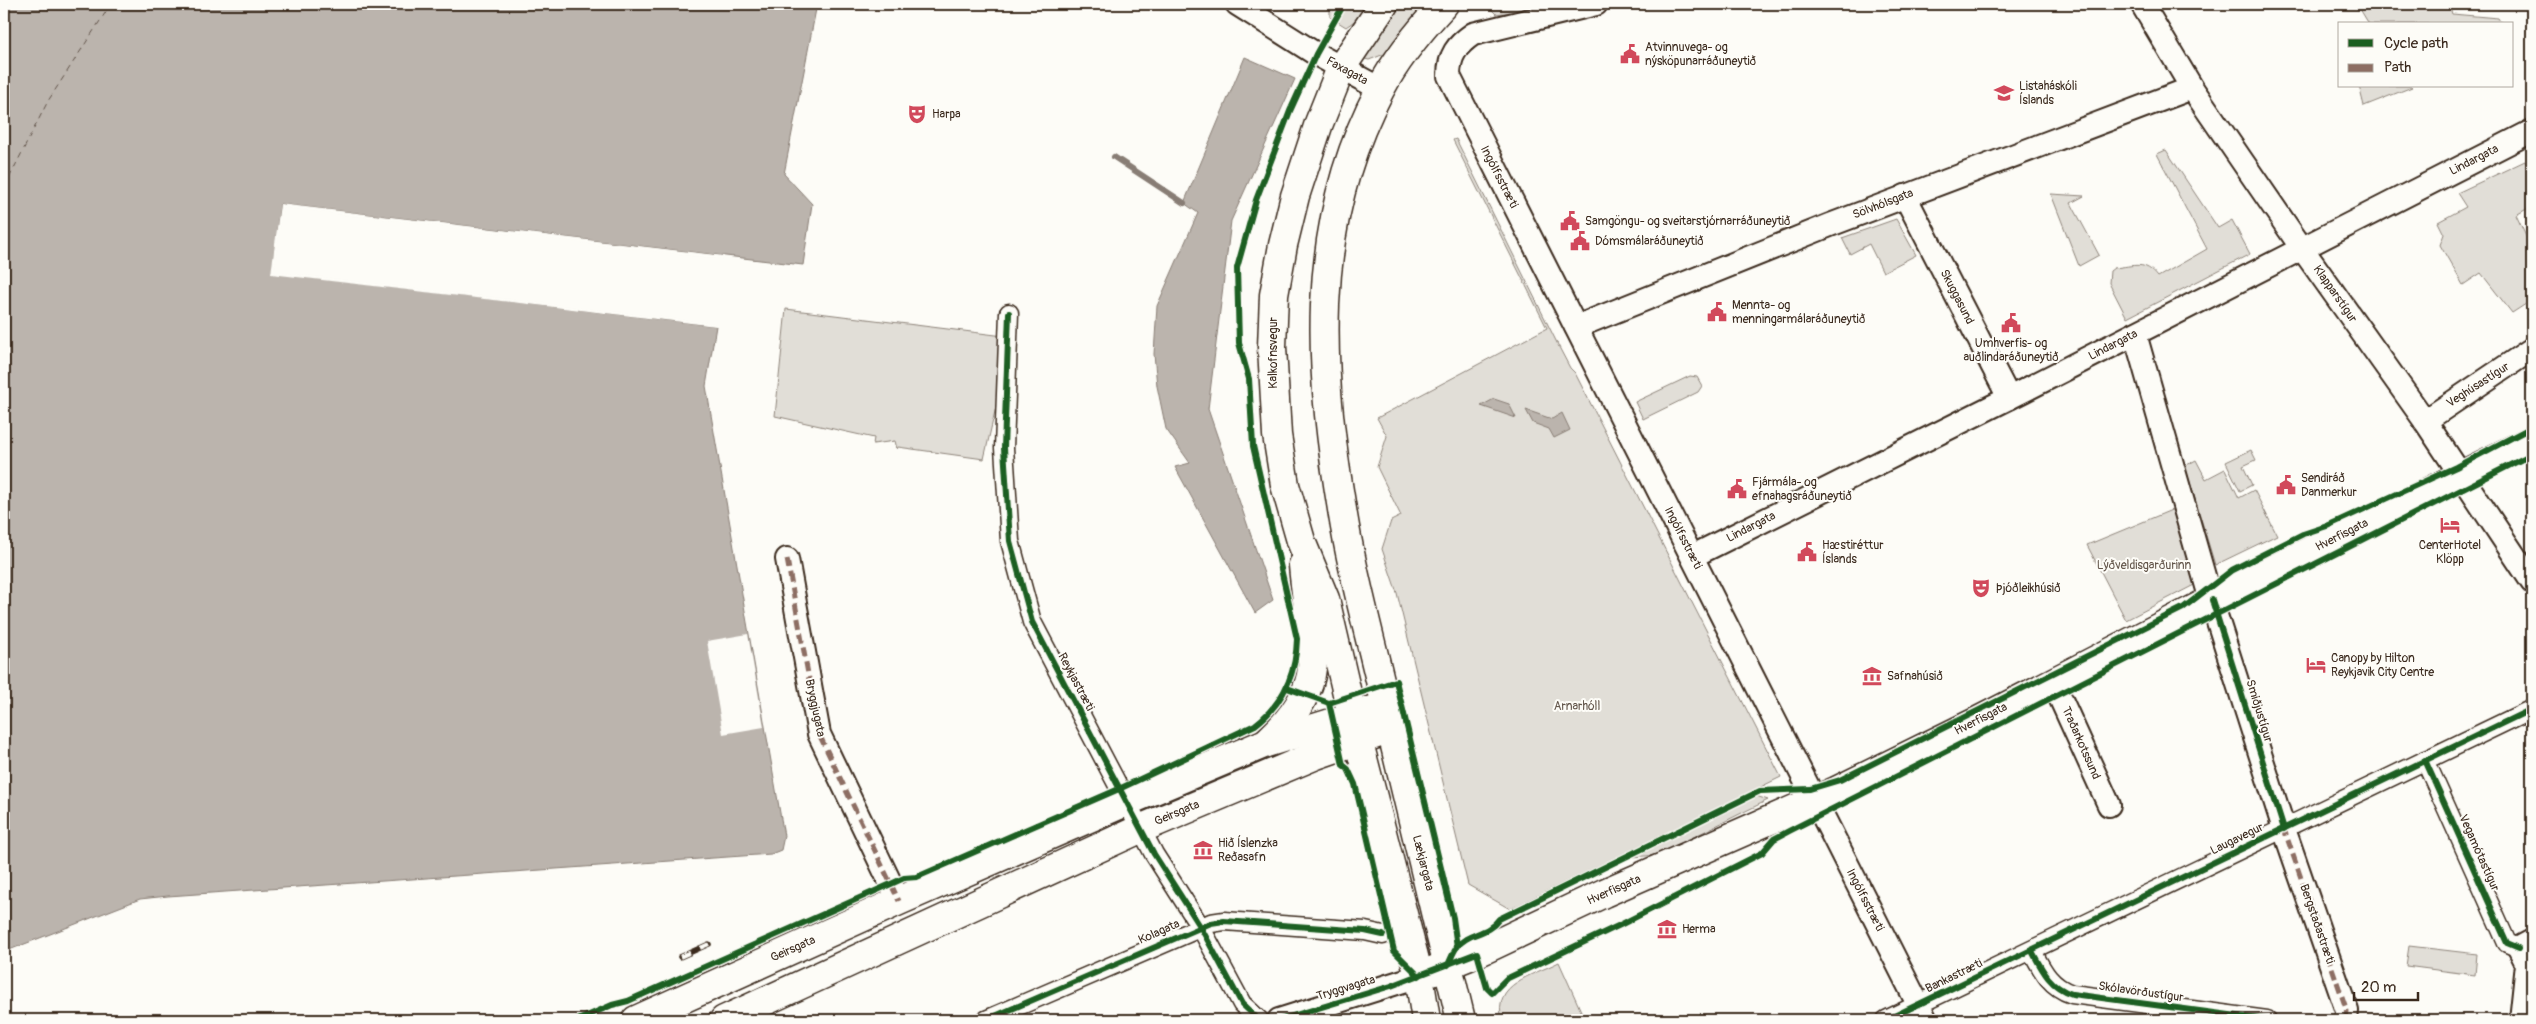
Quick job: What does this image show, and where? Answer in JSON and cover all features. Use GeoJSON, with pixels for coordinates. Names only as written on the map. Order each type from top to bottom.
{"type":"FeatureCollection","features":[{"type":"Feature","properties":{"kind":"main road","name":"Kalkofnsvegur"},"geometry":{"type":"LineString","coordinates":[[1355,727],[1325,599],[1301,541],[1286,485],[1277,435],[1272,382],[1274,295],[1282,245],[1295,196],[1319,123],[1341,68],[1384,4]]}},
{"type":"Feature","properties":{"kind":"main road"},"geometry":{"type":"LineString","coordinates":[[1388,717],[1345,528],[1328,410],[1323,338],[1326,262],[1335,210],[1352,153],[1380,89],[1404,54],[1444,4]]}},
{"type":"Feature","properties":{"kind":"main road","name":"Hverfisgata"},"geometry":{"type":"LineString","coordinates":[[1419,976],[1448,965],[1815,799],[1974,724],[2212,600],[2532,440]]}},
{"type":"Feature","properties":{"kind":"main road","name":"Geirsgata"},"geometry":{"type":"LineString","coordinates":[[1266,744],[1297,711],[1306,694],[1312,672],[1314,649],[1306,605],[1301,541]]}},
{"type":"Feature","properties":{"kind":"main road","name":"Geirsgata"},"geometry":{"type":"LineString","coordinates":[[636,1020],[898,901],[1126,802],[1266,744],[1355,727],[1388,717]]}},
{"type":"Feature","properties":{"kind":"main road","name":"Lækjargata"},"geometry":{"type":"LineString","coordinates":[[1388,717],[1461,1020]]}},
{"type":"Feature","properties":{"kind":"main road"},"geometry":{"type":"LineString","coordinates":[[1355,727],[1419,976],[1426,1020]]}},
{"type":"Feature","properties":{"kind":"main road","name":"Geirsgata"},"geometry":{"type":"LineString","coordinates":[[724,1020],[1140,829],[1355,727]]}},
{"type":"Feature","properties":{"kind":"main road","name":"Geirsgata"},"geometry":{"type":"LineString","coordinates":[[913,933],[925,909],[1068,844],[1087,819]]}},
{"type":"Feature","properties":{"kind":"street","name":"Faxagata"},"geometry":{"type":"LineString","coordinates":[[1237,4],[1341,68],[1380,89]]}},
{"type":"Feature","properties":{"kind":"street","name":"Ingólfsstræti"},"geometry":{"type":"LineString","coordinates":[[1596,4],[1473,34],[1460,42],[1452,54],[1449,76],[1693,556],[1922,1013]]}},
{"type":"Feature","properties":{"kind":"street","name":"Klapparstígur"},"geometry":{"type":"LineString","coordinates":[[2142,4],[2192,88],[2301,248],[2425,421],[2532,582]]}},
{"type":"Feature","properties":{"kind":"street","name":"Sölvhólsgata"},"geometry":{"type":"LineString","coordinates":[[1576,327],[1905,196],[2192,88]]}},
{"type":"Feature","properties":{"kind":"street","name":"Lindargata"},"geometry":{"type":"LineString","coordinates":[[1693,556],[2135,334],[2532,131]]}},
{"type":"Feature","properties":{"kind":"street","name":"Skuggasund"},"geometry":{"type":"LineString","coordinates":[[1905,196],[2008,398]]}},
{"type":"Feature","properties":{"kind":"street","name":"Reykjastræti"},"geometry":{"type":"LineString","coordinates":[[1009,314],[1004,448],[1010,541],[1032,622],[1140,829],[1200,926],[1242,1004],[1259,1020]]}},
{"type":"Feature","properties":{"kind":"street","name":"Smiðjustígur"},"geometry":{"type":"LineString","coordinates":[[2135,334],[2212,600],[2284,829]]}},
{"type":"Feature","properties":{"kind":"street","name":"Veghúsastígur"},"geometry":{"type":"LineString","coordinates":[[2425,421],[2532,349]]}},
{"type":"Feature","properties":{"kind":"street","name":"Bryggjugata"},"geometry":{"type":"LineString","coordinates":[[787,559],[819,734],[898,901]]}},
{"type":"Feature","properties":{"kind":"street","name":"Traðarkotssund"},"geometry":{"type":"LineString","coordinates":[[2054,682],[2109,805]]}},
{"type":"Feature","properties":{"kind":"street","name":"Laugavegur"},"geometry":{"type":"LineString","coordinates":[[2032,951],[2532,709]]}},
{"type":"Feature","properties":{"kind":"street","name":"Vegamótastígur"},"geometry":{"type":"LineString","coordinates":[[2425,760],[2507,942],[2526,944],[2527,964],[2521,1020]]}},
{"type":"Feature","properties":{"kind":"street","name":"Bergstaðastræti"},"geometry":{"type":"LineString","coordinates":[[2284,829],[2347,1011],[2346,1020]]}},
{"type":"Feature","properties":{"kind":"street","name":"Kolagata"},"geometry":{"type":"LineString","coordinates":[[986,1020],[1200,926],[1224,921],[1365,931],[1383,935]]}},
{"type":"Feature","properties":{"kind":"street","name":"Bankastræti"},"geometry":{"type":"LineString","coordinates":[[1886,1020],[1922,1013],[2032,951]]}},
{"type":"Feature","properties":{"kind":"street","name":"Skólavörðustígur"},"geometry":{"type":"LineString","coordinates":[[2032,951],[2050,981],[2072,994],[2267,1020]]}},
{"type":"Feature","properties":{"kind":"street","name":"Tryggvagata"},"geometry":{"type":"LineString","coordinates":[[1279,1020],[1419,976]]}},
{"type":"Feature","properties":{"kind":"green space"},"geometry":{"type":"Polygon","coordinates":[[[1335,4],[1369,4],[1346,27],[1330,17],[1330,10],[1335,4]]]}},
{"type":"Feature","properties":{"kind":"green space"},"geometry":{"type":"Polygon","coordinates":[[[1397,4],[1429,4],[1387,53],[1369,60],[1365,59],[1364,56],[1397,4]]]}},
{"type":"Feature","properties":{"kind":"green space"},"geometry":{"type":"Polygon","coordinates":[[[1490,4],[1528,4],[1519,11],[1496,14],[1488,6],[1490,4]]]}},
{"type":"Feature","properties":{"kind":"green space"},"geometry":{"type":"Polygon","coordinates":[[[2357,4],[2449,4],[2452,14],[2498,18],[2501,22],[2368,22],[2357,4]]]}},
{"type":"Feature","properties":{"kind":"green space"},"geometry":{"type":"Polygon","coordinates":[[[2360,88],[2409,88],[2364,106],[2360,88]]]}},
{"type":"Feature","properties":{"kind":"green space","name":"Arnarhóll"},"geometry":{"type":"Polygon","coordinates":[[[1456,139],[1560,349],[1570,368],[1575,373],[1781,777],[1510,909],[1468,885],[1397,593],[1382,549],[1391,521],[1401,516],[1377,467],[1387,436],[1377,418],[1547,328],[1453,140],[1456,139]]]}},
{"type":"Feature","properties":{"kind":"green space"},"geometry":{"type":"Polygon","coordinates":[[[2166,150],[2218,228],[2232,220],[2250,254],[2127,318],[2109,283],[2110,271],[2114,268],[2139,265],[2148,268],[2158,277],[2207,249],[2157,154],[2166,150]]]}},
{"type":"Feature","properties":{"kind":"green space"},"geometry":{"type":"Polygon","coordinates":[[[2525,161],[2532,173],[2532,206],[2516,215],[2532,249],[2532,300],[2512,313],[2481,273],[2463,285],[2440,245],[2444,234],[2438,222],[2466,207],[2457,193],[2525,161]]]}},
{"type":"Feature","properties":{"kind":"green space"},"geometry":{"type":"Polygon","coordinates":[[[2051,194],[2084,196],[2071,203],[2099,255],[2079,266],[2051,194]]]}},
{"type":"Feature","properties":{"kind":"green space"},"geometry":{"type":"Polygon","coordinates":[[[1896,219],[1916,255],[1883,272],[1869,244],[1850,254],[1842,238],[1896,219]]]}},
{"type":"Feature","properties":{"kind":"green space"},"geometry":{"type":"Polygon","coordinates":[[[786,309],[1012,337],[984,459],[898,447],[897,449],[895,441],[873,444],[874,438],[775,416],[786,309]]]}},
{"type":"Feature","properties":{"kind":"green space"},"geometry":{"type":"Polygon","coordinates":[[[1690,376],[1697,377],[1702,386],[1698,392],[1643,419],[1635,402],[1690,376]]]}},
{"type":"Feature","properties":{"kind":"green space"},"geometry":{"type":"Polygon","coordinates":[[[2251,450],[2256,460],[2243,466],[2252,485],[2240,491],[2226,462],[2251,450]]]}},
{"type":"Feature","properties":{"kind":"green space"},"geometry":{"type":"Polygon","coordinates":[[[2196,460],[2206,479],[2225,469],[2239,498],[2254,490],[2277,535],[2215,565],[2185,466],[2196,460]]]}},
{"type":"Feature","properties":{"kind":"green space","name":"Lýðveldisgarðurinn"},"geometry":{"type":"Polygon","coordinates":[[[2174,509],[2196,584],[2126,620],[2087,545],[2174,509]]]}},
{"type":"Feature","properties":{"kind":"green space"},"geometry":{"type":"Polygon","coordinates":[[[1756,796],[1768,800],[1657,855],[1633,857],[1756,796]]]}},
{"type":"Feature","properties":{"kind":"green space"},"geometry":{"type":"Polygon","coordinates":[[[2409,946],[2477,954],[2475,975],[2406,966],[2409,946]]]}},
{"type":"Feature","properties":{"kind":"green space"},"geometry":{"type":"Polygon","coordinates":[[[1559,962],[1585,1020],[1502,1020],[1500,1007],[1503,997],[1509,989],[1526,977],[1559,962]]]}},
{"type":"Feature","properties":{"kind":"shaded area"},"geometry":{"type":"Polygon","coordinates":[[[4,4],[817,4],[784,174],[812,204],[803,265],[280,204],[272,273],[716,326],[706,386],[784,836],[781,850],[771,854],[140,899],[4,952],[4,4]]]}},
{"type":"Feature","properties":{"kind":"shaded area"},"geometry":{"type":"Polygon","coordinates":[[[1245,57],[1295,79],[1231,221],[1208,409],[1273,600],[1255,613],[1175,467],[1190,463],[1166,429],[1157,386],[1154,354],[1157,306],[1198,213],[1184,203],[1245,57]]]}},
{"type":"Feature","properties":{"kind":"shaded area"},"geometry":{"type":"Polygon","coordinates":[[[1494,399],[1509,404],[1516,418],[1481,406],[1494,399]]]}},
{"type":"Feature","properties":{"kind":"shaded area"},"geometry":{"type":"Polygon","coordinates":[[[1526,410],[1552,419],[1562,413],[1570,430],[1554,438],[1549,429],[1533,423],[1526,410]]]}},
{"type":"Feature","properties":{"kind":"pier"},"geometry":{"type":"Polygon","coordinates":[[[280,204],[724,256],[723,259],[282,207],[274,272],[716,324],[716,326],[271,274],[280,204]]]}},
{"type":"Feature","properties":{"kind":"pier"},"geometry":{"type":"Polygon","coordinates":[[[748,634],[764,727],[723,734],[707,641],[748,634]]]}},
{"type":"Feature","properties":{"kind":"waterway"},"geometry":{"type":"LineString","coordinates":[[1114,157],[1184,203]]}},
{"type":"Feature","properties":{"kind":"ferry route"},"geometry":{"type":"LineString","coordinates":[[4,188],[48,101],[111,4]]}},
{"type":"Feature","properties":{"kind":"railway"},"geometry":{"type":"LineString","coordinates":[[680,957],[709,944]]}},
{"type":"Feature","properties":{"kind":"marked path"},"geometry":{"type":"LineString","coordinates":[[787,559],[819,734],[899,901]]}},
{"type":"Feature","properties":{"kind":"marked path"},"geometry":{"type":"LineString","coordinates":[[2283,826],[2347,1011],[2346,1020]]}},
{"type":"Feature","properties":{"kind":"cycle path"},"geometry":{"type":"LineString","coordinates":[[578,1020],[612,1005],[628,1001],[904,878],[917,877],[1119,789],[1255,725],[1274,707],[1291,676],[1297,639],[1253,446],[1249,379],[1239,343],[1237,268],[1256,200],[1290,111],[1316,54],[1344,4]]}},
{"type":"Feature","properties":{"kind":"cycle path"},"geometry":{"type":"LineString","coordinates":[[1009,313],[1004,448],[1010,541],[1032,622],[1154,854],[1200,926],[1242,1004],[1259,1020]]}},
{"type":"Feature","properties":{"kind":"cycle path"},"geometry":{"type":"LineString","coordinates":[[1448,965],[1454,951],[1461,942],[1489,928],[1499,919],[1760,791],[1810,789],[1840,780],[2183,608],[2232,570],[2303,534],[2327,526],[2456,467],[2532,427]]}},
{"type":"Feature","properties":{"kind":"cycle path"},"geometry":{"type":"LineString","coordinates":[[1279,1020],[1391,986],[1477,953],[1487,988],[1492,993],[1506,979],[1620,925],[1762,853],[1774,839],[1789,831],[2532,454]]}},
{"type":"Feature","properties":{"kind":"cycle path"},"geometry":{"type":"LineString","coordinates":[[2212,600],[2284,829]]}},
{"type":"Feature","properties":{"kind":"cycle path"},"geometry":{"type":"LineString","coordinates":[[1287,688],[1329,703],[1396,681],[1453,918],[1457,947]]}},
{"type":"Feature","properties":{"kind":"cycle path"},"geometry":{"type":"LineString","coordinates":[[1329,703],[1343,765],[1348,769],[1355,784],[1394,951],[1419,976]]}},
{"type":"Feature","properties":{"kind":"cycle path"},"geometry":{"type":"LineString","coordinates":[[1886,1020],[2532,709]]}},
{"type":"Feature","properties":{"kind":"cycle path"},"geometry":{"type":"LineString","coordinates":[[2425,760],[2507,943],[2519,948]]}},
{"type":"Feature","properties":{"kind":"cycle path"},"geometry":{"type":"LineString","coordinates":[[986,1020],[1211,923],[1224,921],[1365,931],[1383,935]]}},
{"type":"Feature","properties":{"kind":"cycle path"},"geometry":{"type":"LineString","coordinates":[[2032,951],[2043,971],[2052,982],[2064,991],[2072,994],[2267,1020]]}},
{"type":"Feature","properties":{"kind":"place","name":"Atvinnuvega- og nýsköpunarráðuneytið"},"geometry":{"type":"Point","coordinates":[1630,54]}},
{"type":"Feature","properties":{"kind":"place","name":"Listaháskóli Íslands"},"geometry":{"type":"Point","coordinates":[2004,93]}},
{"type":"Feature","properties":{"kind":"place","name":"Harpa"},"geometry":{"type":"Point","coordinates":[917,114]}},
{"type":"Feature","properties":{"kind":"place","name":"Samgöngu- og sveitarstjórnarráðuneytið"},"geometry":{"type":"Point","coordinates":[1570,221]}},
{"type":"Feature","properties":{"kind":"place","name":"Dómsmálaráðuneytið"},"geometry":{"type":"Point","coordinates":[1580,241]}},
{"type":"Feature","properties":{"kind":"place","name":"Mennta- og menningarmálaráðuneytið"},"geometry":{"type":"Point","coordinates":[1717,312]}},
{"type":"Feature","properties":{"kind":"place","name":"Umhverfis- og auðlindaráðuneytið"},"geometry":{"type":"Point","coordinates":[2011,323]}},
{"type":"Feature","properties":{"kind":"place","name":"Sendiráð Danmerkur"},"geometry":{"type":"Point","coordinates":[2286,485]}},
{"type":"Feature","properties":{"kind":"place","name":"Fjármála- og efnahagsráðuneytið"},"geometry":{"type":"Point","coordinates":[1737,489]}},
{"type":"Feature","properties":{"kind":"place","name":"CenterHotel Klöpp"},"geometry":{"type":"Point","coordinates":[2450,525]}},
{"type":"Feature","properties":{"kind":"place","name":"Hæstiréttur Íslands"},"geometry":{"type":"Point","coordinates":[1807,552]}},
{"type":"Feature","properties":{"kind":"place","name":"Þjóðleikhúsið"},"geometry":{"type":"Point","coordinates":[1981,588]}},
{"type":"Feature","properties":{"kind":"place","name":"Canopy by Hilton Reykjavik City Centre"},"geometry":{"type":"Point","coordinates":[2316,665]}},
{"type":"Feature","properties":{"kind":"place","name":"Safnahúsið"},"geometry":{"type":"Point","coordinates":[1872,676]}},
{"type":"Feature","properties":{"kind":"place","name":"Hið Íslenzka Reðasafn"},"geometry":{"type":"Point","coordinates":[1203,850]}},
{"type":"Feature","properties":{"kind":"place","name":"Herma"},"geometry":{"type":"Point","coordinates":[1667,929]}}]}
